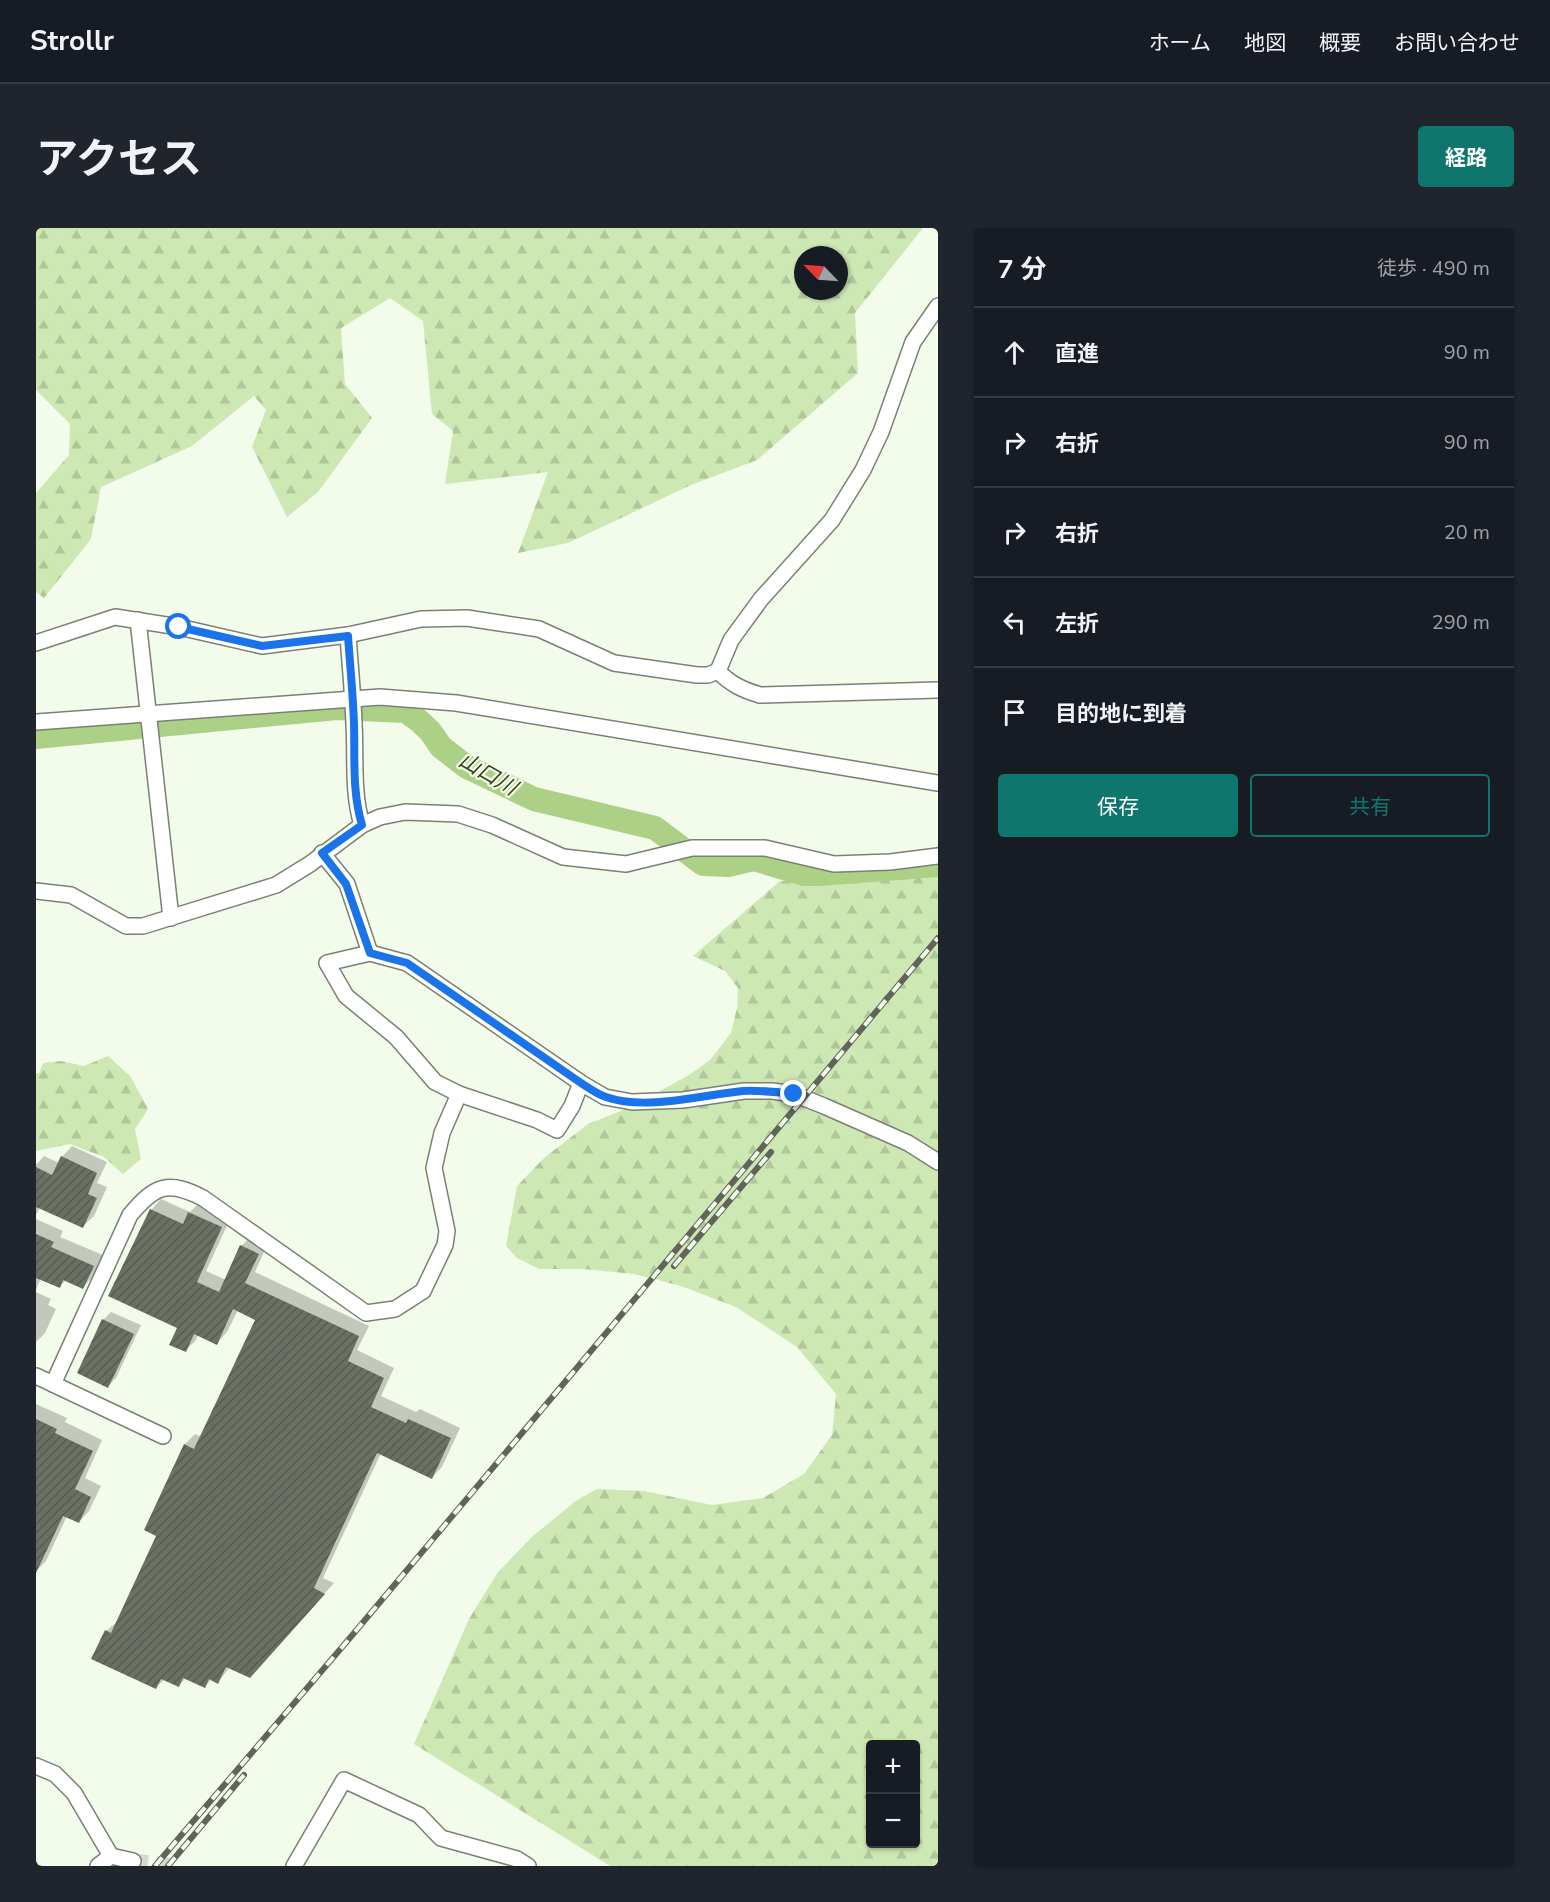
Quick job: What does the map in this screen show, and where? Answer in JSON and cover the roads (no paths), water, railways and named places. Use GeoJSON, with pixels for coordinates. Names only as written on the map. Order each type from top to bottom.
{"type":"FeatureCollection","features":[{"type":"Feature","properties":{"kind":"street"},"geometry":{"type":"LineString","coordinates":[[36,643],[115,617],[179,627],[262,646],[348,636],[421,619],[467,618],[538,629],[614,663],[708,675],[718,671],[731,640],[761,599],[832,520],[863,470],[881,432],[913,342],[938,306]]}},
{"type":"Feature","properties":{"kind":"street"},"geometry":{"type":"LineString","coordinates":[[138,620],[171,918]]}},
{"type":"Feature","properties":{"kind":"street"},"geometry":{"type":"LineString","coordinates":[[348,636],[355,786],[362,825]]}},
{"type":"Feature","properties":{"kind":"street"},"geometry":{"type":"LineString","coordinates":[[718,671],[727,681],[744,691],[760,695],[938,690]]}},
{"type":"Feature","properties":{"kind":"street"},"geometry":{"type":"LineString","coordinates":[[36,723],[380,697],[456,703],[938,783]]}},
{"type":"Feature","properties":{"kind":"street"},"geometry":{"type":"LineString","coordinates":[[36,891],[71,895],[126,926],[143,926],[276,885],[310,864],[362,825],[380,817],[405,812],[458,814],[492,825],[563,857],[626,864],[692,848],[765,848],[834,864],[890,862],[938,856]]}},
{"type":"Feature","properties":{"kind":"street"},"geometry":{"type":"LineString","coordinates":[[322,853],[346,884],[370,953]]}},
{"type":"Feature","properties":{"kind":"street"},"geometry":{"type":"LineString","coordinates":[[581,1083],[572,1107],[557,1130],[537,1120],[459,1094],[435,1082],[396,1037],[346,996],[327,963],[370,953],[407,963],[581,1083],[605,1097],[632,1102],[683,1100],[744,1091],[794,1094],[908,1143],[938,1162]]}},
{"type":"Feature","properties":{"kind":"street"},"geometry":{"type":"LineString","coordinates":[[53,1384],[130,1215],[144,1198],[160,1188],[183,1188],[203,1198],[366,1313],[395,1309],[423,1290],[445,1245],[447,1231],[434,1168],[442,1133],[459,1094]]}},
{"type":"Feature","properties":{"kind":"street"},"geometry":{"type":"LineString","coordinates":[[36,1376],[163,1436]]}},
{"type":"Feature","properties":{"kind":"street"},"geometry":{"type":"LineString","coordinates":[[36,1766],[55,1774],[74,1793],[111,1856],[133,1862]]}},
{"type":"Feature","properties":{"kind":"street"},"geometry":{"type":"LineString","coordinates":[[294,1866],[344,1780],[419,1815],[441,1838],[519,1864]]}},
{"type":"Feature","properties":{"kind":"street"},"geometry":{"type":"LineString","coordinates":[[98,1866],[111,1856]]}},
{"type":"Feature","properties":{"kind":"waterway","name":"山口川"},"geometry":{"type":"LineString","coordinates":[[36,737],[337,708],[405,711],[430,731],[441,747],[467,767],[534,799],[655,828],[703,864],[728,865],[754,859],[804,874],[938,865]]}},
{"type":"Feature","properties":{"kind":"tunnel"},"geometry":{"type":"LineString","coordinates":[[133,1861],[176,1866]]}},
{"type":"Feature","properties":{"kind":"railway"},"geometry":{"type":"LineString","coordinates":[[155,1866],[349,1639],[938,938]]}},
{"type":"Feature","properties":{"kind":"railway"},"geometry":{"type":"LineString","coordinates":[[674,1266],[771,1152]]}},
{"type":"Feature","properties":{"kind":"railway"},"geometry":{"type":"LineString","coordinates":[[168,1866],[244,1775]]}}]}
